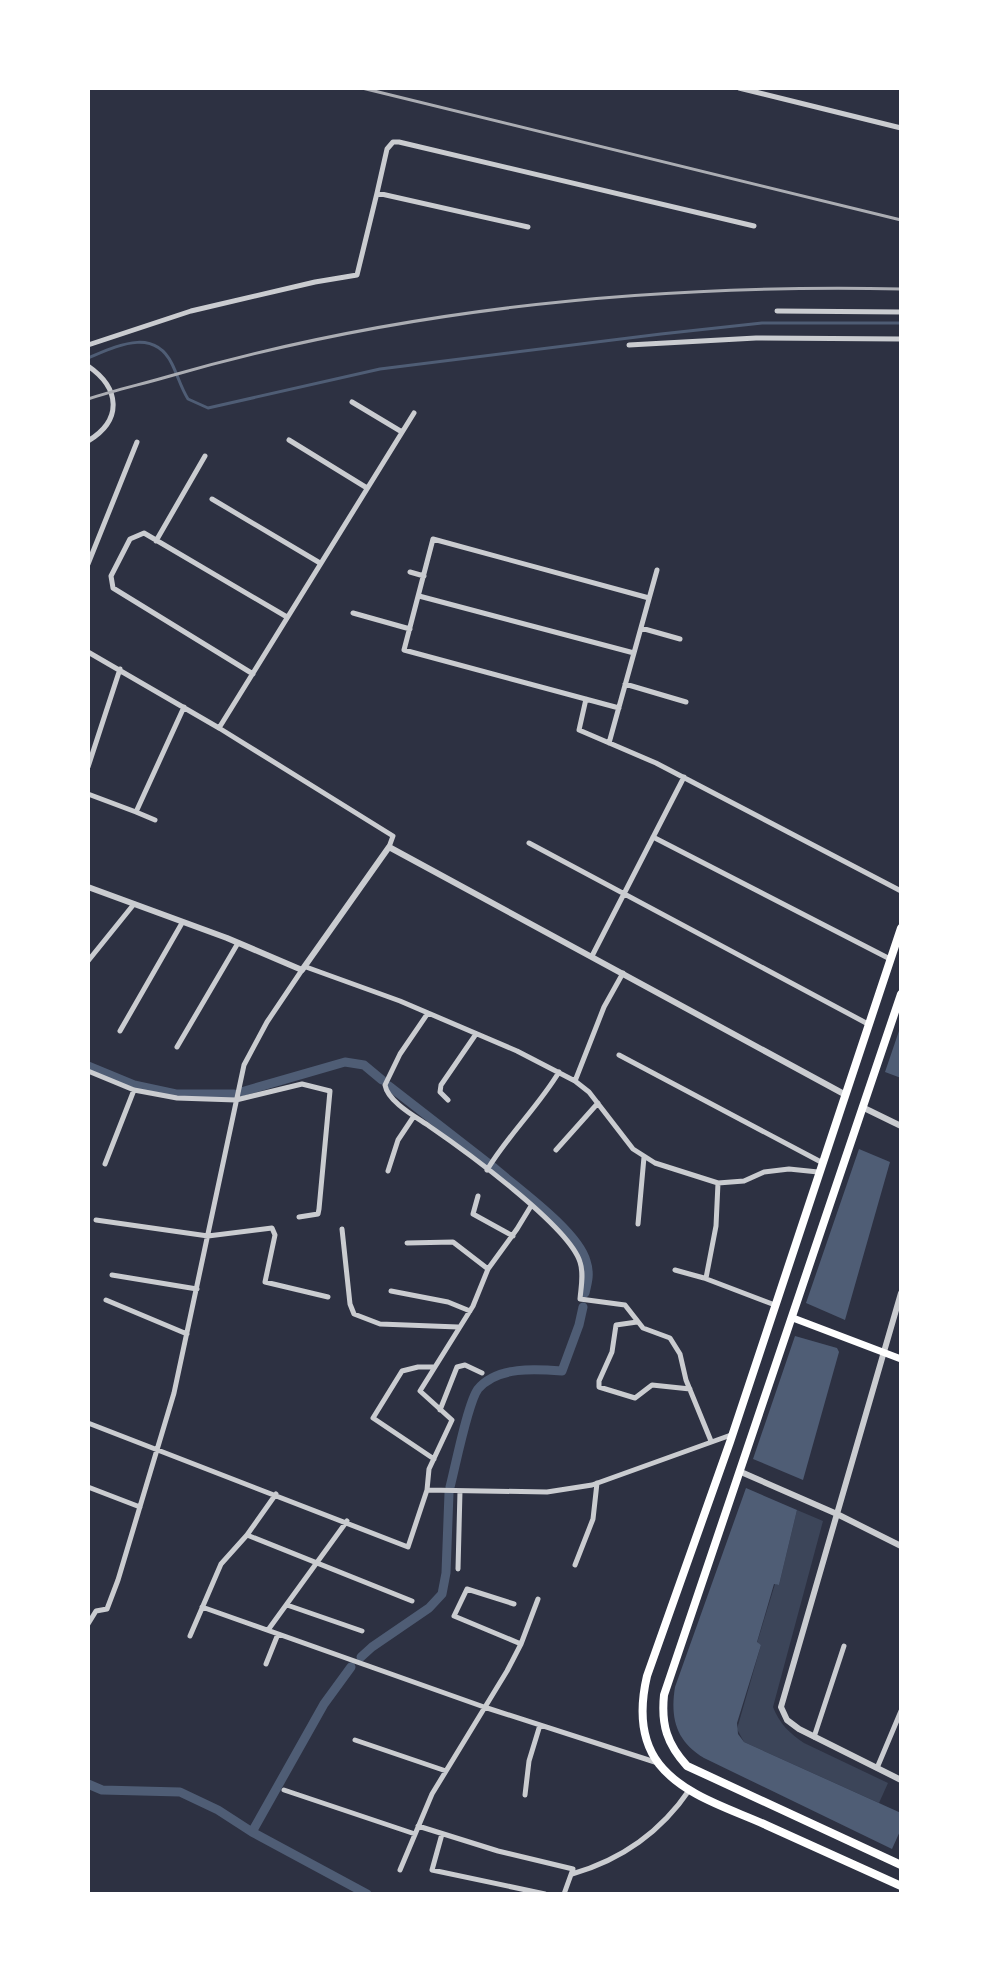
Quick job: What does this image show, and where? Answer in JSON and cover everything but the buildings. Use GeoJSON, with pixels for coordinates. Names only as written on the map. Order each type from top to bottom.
{"type":"FeatureCollection","features":[{"type":"Feature","properties":{"kind":"main road"},"geometry":{"type":"LineString","coordinates":[[901,928],[642,1697],[641,1717],[645,1736],[658,1763],[690,1789],[901,1886]]}},
{"type":"Feature","properties":{"kind":"main road"},"geometry":{"type":"LineString","coordinates":[[901,994],[664,1695],[662,1718],[667,1738],[687,1766],[901,1865]]}},
{"type":"Feature","properties":{"kind":"main road"},"geometry":{"type":"LineString","coordinates":[[844,1094],[862,1107]]}},
{"type":"Feature","properties":{"kind":"main road"},"geometry":{"type":"LineString","coordinates":[[775,1308],[793,1318],[901,1359]]}},
{"type":"Feature","properties":{"kind":"main road"},"geometry":{"type":"LineString","coordinates":[[722,1464],[741,1472]]}},
{"type":"Feature","properties":{"kind":"street"},"geometry":{"type":"LineString","coordinates":[[739,88],[901,128]]}},
{"type":"Feature","properties":{"kind":"street"},"geometry":{"type":"LineString","coordinates":[[88,345],[191,311],[357,275],[387,149],[393,142],[754,226]]}},
{"type":"Feature","properties":{"kind":"street"},"geometry":{"type":"LineString","coordinates":[[377,193],[528,227]]}},
{"type":"Feature","properties":{"kind":"street"},"geometry":{"type":"LineString","coordinates":[[777,311],[901,312]]}},
{"type":"Feature","properties":{"kind":"street"},"geometry":{"type":"LineString","coordinates":[[629,345],[756,338],[901,339]]}},
{"type":"Feature","properties":{"kind":"street"},"geometry":{"type":"LineString","coordinates":[[88,366],[106,381],[114,402],[109,422],[88,441]]}},
{"type":"Feature","properties":{"kind":"street"},"geometry":{"type":"LineString","coordinates":[[352,402],[402,432]]}},
{"type":"Feature","properties":{"kind":"street"},"geometry":{"type":"LineString","coordinates":[[219,728],[414,413]]}},
{"type":"Feature","properties":{"kind":"street"},"geometry":{"type":"LineString","coordinates":[[289,440],[367,488]]}},
{"type":"Feature","properties":{"kind":"street"},"geometry":{"type":"LineString","coordinates":[[88,564],[137,442]]}},
{"type":"Feature","properties":{"kind":"street"},"geometry":{"type":"LineString","coordinates":[[156,541],[205,456]]}},
{"type":"Feature","properties":{"kind":"street"},"geometry":{"type":"LineString","coordinates":[[212,499],[320,563]]}},
{"type":"Feature","properties":{"kind":"street"},"geometry":{"type":"LineString","coordinates":[[253,674],[113,588],[111,576],[130,539],[144,533],[287,617]]}},
{"type":"Feature","properties":{"kind":"street"},"geometry":{"type":"LineString","coordinates":[[619,708],[404,650],[433,539],[649,598]]}},
{"type":"Feature","properties":{"kind":"street"},"geometry":{"type":"LineString","coordinates":[[609,743],[657,570]]}},
{"type":"Feature","properties":{"kind":"street"},"geometry":{"type":"LineString","coordinates":[[410,572],[424,576]]}},
{"type":"Feature","properties":{"kind":"street"},"geometry":{"type":"LineString","coordinates":[[419,596],[634,653]]}},
{"type":"Feature","properties":{"kind":"street"},"geometry":{"type":"LineString","coordinates":[[353,613],[410,629]]}},
{"type":"Feature","properties":{"kind":"street"},"geometry":{"type":"LineString","coordinates":[[641,628],[680,639]]}},
{"type":"Feature","properties":{"kind":"street"},"geometry":{"type":"LineString","coordinates":[[88,652],[219,728],[393,836],[389,847],[267,1022],[244,1065],[187,1334],[157,1450],[107,1609],[94,1612],[88,1624]]}},
{"type":"Feature","properties":{"kind":"street"},"geometry":{"type":"LineString","coordinates":[[88,767],[120,669]]}},
{"type":"Feature","properties":{"kind":"street"},"geometry":{"type":"LineString","coordinates":[[625,684],[686,702]]}},
{"type":"Feature","properties":{"kind":"street"},"geometry":{"type":"LineString","coordinates":[[586,699],[579,730],[684,777],[901,891]]}},
{"type":"Feature","properties":{"kind":"street"},"geometry":{"type":"LineString","coordinates":[[136,812],[184,707]]}},
{"type":"Feature","properties":{"kind":"street"},"geometry":{"type":"LineString","coordinates":[[592,956],[684,777]]}},
{"type":"Feature","properties":{"kind":"street"},"geometry":{"type":"LineString","coordinates":[[88,794],[155,820]]}},
{"type":"Feature","properties":{"kind":"street"},"geometry":{"type":"LineString","coordinates":[[653,837],[890,959]]}},
{"type":"Feature","properties":{"kind":"street"},"geometry":{"type":"LineString","coordinates":[[529,843],[868,1024]]}},
{"type":"Feature","properties":{"kind":"street"},"geometry":{"type":"LineString","coordinates":[[389,847],[844,1094]]}},
{"type":"Feature","properties":{"kind":"street"},"geometry":{"type":"LineString","coordinates":[[88,887],[428,1013],[559,1072],[575,1081],[598,1103],[633,1149],[681,1173],[718,1183],[744,1181],[764,1172],[789,1169],[818,1172]]}},
{"type":"Feature","properties":{"kind":"street"},"geometry":{"type":"LineString","coordinates":[[88,961],[134,904]]}},
{"type":"Feature","properties":{"kind":"street"},"geometry":{"type":"LineString","coordinates":[[120,1031],[182,923]]}},
{"type":"Feature","properties":{"kind":"street"},"geometry":{"type":"LineString","coordinates":[[177,1047],[238,943]]}},
{"type":"Feature","properties":{"kind":"street"},"geometry":{"type":"LineString","coordinates":[[575,1081],[604,1007],[623,973]]}},
{"type":"Feature","properties":{"kind":"street"},"geometry":{"type":"LineString","coordinates":[[428,1013],[400,1054],[385,1085],[386,1092],[563,1233],[580,1260],[583,1274],[580,1299],[625,1305],[643,1328],[670,1338],[680,1354],[711,1441]]}},
{"type":"Feature","properties":{"kind":"street"},"geometry":{"type":"LineString","coordinates":[[448,1100],[440,1092],[441,1085],[476,1034]]}},
{"type":"Feature","properties":{"kind":"street"},"geometry":{"type":"LineString","coordinates":[[619,1055],[821,1162]]}},
{"type":"Feature","properties":{"kind":"street"},"geometry":{"type":"LineString","coordinates":[[88,1071],[134,1090],[177,1098],[236,1100],[302,1084],[330,1091],[318,1214],[299,1217]]}},
{"type":"Feature","properties":{"kind":"street"},"geometry":{"type":"LineString","coordinates":[[487,1170],[504,1142],[559,1072]]}},
{"type":"Feature","properties":{"kind":"street"},"geometry":{"type":"LineString","coordinates":[[105,1164],[134,1090]]}},
{"type":"Feature","properties":{"kind":"street"},"geometry":{"type":"LineString","coordinates":[[556,1150],[598,1103]]}},
{"type":"Feature","properties":{"kind":"street"},"geometry":{"type":"LineString","coordinates":[[862,1107],[901,1126]]}},
{"type":"Feature","properties":{"kind":"street"},"geometry":{"type":"LineString","coordinates":[[388,1171],[399,1138],[414,1116]]}},
{"type":"Feature","properties":{"kind":"street"},"geometry":{"type":"LineString","coordinates":[[638,1224],[644,1157]]}},
{"type":"Feature","properties":{"kind":"street"},"geometry":{"type":"LineString","coordinates":[[706,1278],[716,1226],[718,1183]]}},
{"type":"Feature","properties":{"kind":"street"},"geometry":{"type":"LineString","coordinates":[[478,1196],[473,1214],[513,1236]]}},
{"type":"Feature","properties":{"kind":"street"},"geometry":{"type":"LineString","coordinates":[[88,1423],[408,1547],[427,1490],[429,1469],[452,1420],[420,1391],[470,1311],[488,1269],[531,1206]]}},
{"type":"Feature","properties":{"kind":"street"},"geometry":{"type":"LineString","coordinates":[[96,1220],[208,1236],[273,1228],[275,1235],[264,1282],[328,1297]]}},
{"type":"Feature","properties":{"kind":"street"},"geometry":{"type":"LineString","coordinates":[[342,1229],[350,1304],[354,1314],[380,1324],[459,1327]]}},
{"type":"Feature","properties":{"kind":"street"},"geometry":{"type":"LineString","coordinates":[[407,1243],[453,1242],[488,1269]]}},
{"type":"Feature","properties":{"kind":"street"},"geometry":{"type":"LineString","coordinates":[[675,1270],[706,1278],[775,1308]]}},
{"type":"Feature","properties":{"kind":"street"},"geometry":{"type":"LineString","coordinates":[[112,1275],[197,1289]]}},
{"type":"Feature","properties":{"kind":"street"},"geometry":{"type":"LineString","coordinates":[[391,1291],[448,1302],[470,1311]]}},
{"type":"Feature","properties":{"kind":"street"},"geometry":{"type":"LineString","coordinates":[[901,1293],[781,1700],[783,1713],[792,1725],[901,1780]]}},
{"type":"Feature","properties":{"kind":"street"},"geometry":{"type":"LineString","coordinates":[[106,1300],[187,1334]]}},
{"type":"Feature","properties":{"kind":"street"},"geometry":{"type":"LineString","coordinates":[[637,1322],[616,1325],[610,1357],[599,1387],[635,1398],[652,1385],[690,1389]]}},
{"type":"Feature","properties":{"kind":"street"},"geometry":{"type":"LineString","coordinates":[[440,1410],[457,1367],[465,1365],[482,1373]]}},
{"type":"Feature","properties":{"kind":"street"},"geometry":{"type":"LineString","coordinates":[[434,1367],[403,1370],[373,1418],[434,1459]]}},
{"type":"Feature","properties":{"kind":"street"},"geometry":{"type":"LineString","coordinates":[[427,1490],[547,1492],[597,1483],[732,1435]]}},
{"type":"Feature","properties":{"kind":"street"},"geometry":{"type":"LineString","coordinates":[[741,1472],[901,1546]]}},
{"type":"Feature","properties":{"kind":"street"},"geometry":{"type":"LineString","coordinates":[[575,1565],[593,1519],[597,1483]]}},
{"type":"Feature","properties":{"kind":"street"},"geometry":{"type":"LineString","coordinates":[[88,1487],[140,1507]]}},
{"type":"Feature","properties":{"kind":"street"},"geometry":{"type":"LineString","coordinates":[[458,1569],[460,1491]]}},
{"type":"Feature","properties":{"kind":"street"},"geometry":{"type":"LineString","coordinates":[[190,1636],[221,1564],[247,1535],[276,1494]]}},
{"type":"Feature","properties":{"kind":"street"},"geometry":{"type":"LineString","coordinates":[[268,1630],[347,1521]]}},
{"type":"Feature","properties":{"kind":"street"},"geometry":{"type":"LineString","coordinates":[[247,1535],[412,1601]]}},
{"type":"Feature","properties":{"kind":"street"},"geometry":{"type":"LineString","coordinates":[[514,1604],[467,1589],[454,1616],[521,1644]]}},
{"type":"Feature","properties":{"kind":"street"},"geometry":{"type":"LineString","coordinates":[[400,1870],[432,1794],[521,1644],[538,1599]]}},
{"type":"Feature","properties":{"kind":"street"},"geometry":{"type":"LineString","coordinates":[[287,1605],[362,1631]]}},
{"type":"Feature","properties":{"kind":"street"},"geometry":{"type":"LineString","coordinates":[[202,1607],[484,1707],[658,1763]]}},
{"type":"Feature","properties":{"kind":"street"},"geometry":{"type":"LineString","coordinates":[[266,1664],[278,1634]]}},
{"type":"Feature","properties":{"kind":"street"},"geometry":{"type":"LineString","coordinates":[[813,1738],[844,1646]]}},
{"type":"Feature","properties":{"kind":"street"},"geometry":{"type":"LineString","coordinates":[[877,1768],[901,1711]]}},
{"type":"Feature","properties":{"kind":"street"},"geometry":{"type":"LineString","coordinates":[[525,1795],[529,1761],[540,1725]]}},
{"type":"Feature","properties":{"kind":"street"},"geometry":{"type":"LineString","coordinates":[[355,1740],[446,1771]]}},
{"type":"Feature","properties":{"kind":"street"},"geometry":{"type":"LineString","coordinates":[[571,1874],[606,1860],[650,1835],[669,1818],[690,1789]]}},
{"type":"Feature","properties":{"kind":"street"},"geometry":{"type":"LineString","coordinates":[[284,1790],[415,1834]]}},
{"type":"Feature","properties":{"kind":"street"},"geometry":{"type":"LineString","coordinates":[[418,1826],[498,1851],[573,1869],[564,1894]]}},
{"type":"Feature","properties":{"kind":"street"},"geometry":{"type":"LineString","coordinates":[[442,1834],[432,1870],[545,1894]]}},
{"type":"Feature","properties":{"kind":"shaded area"},"geometry":{"type":"Polygon","coordinates":[[[901,1025],[901,1078],[885,1072],[901,1025]]]}},
{"type":"Feature","properties":{"kind":"shaded area"},"geometry":{"type":"Polygon","coordinates":[[[859,1149],[890,1162],[845,1320],[806,1303],[859,1149]]]}},
{"type":"Feature","properties":{"kind":"shaded area"},"geometry":{"type":"Polygon","coordinates":[[[795,1336],[837,1348],[839,1352],[803,1480],[753,1459],[795,1336]]]}},
{"type":"Feature","properties":{"kind":"shaded area"},"geometry":{"type":"Polygon","coordinates":[[[746,1488],[797,1510],[779,1585],[774,1584],[757,1642],[761,1645],[737,1723],[738,1734],[744,1742],[901,1813],[901,1829],[892,1849],[704,1758],[687,1744],[677,1728],[673,1709],[675,1687],[746,1488]]]}},
{"type":"Feature","properties":{"kind":"shaded area"},"geometry":{"type":"Polygon","coordinates":[[[797,1510],[823,1521],[773,1707],[786,1728],[804,1743],[888,1783],[879,1803],[744,1742],[737,1729],[761,1645],[757,1643],[775,1584],[779,1585],[797,1510]]]}},
{"type":"Feature","properties":{"kind":"waterway"},"geometry":{"type":"LineString","coordinates":[[88,358],[134,343],[155,346],[172,364],[188,399],[208,408],[380,369],[661,334],[762,323],[901,323]]}},
{"type":"Feature","properties":{"kind":"waterway"},"geometry":{"type":"LineString","coordinates":[[241,1092],[345,1062],[364,1065],[382,1080]]}},
{"type":"Feature","properties":{"kind":"waterway"},"geometry":{"type":"LineString","coordinates":[[88,1066],[134,1085],[176,1094],[234,1094]]}},
{"type":"Feature","properties":{"kind":"waterway"},"geometry":{"type":"LineString","coordinates":[[389,1086],[488,1163]]}},
{"type":"Feature","properties":{"kind":"waterway"},"geometry":{"type":"LineString","coordinates":[[493,1167],[559,1224],[581,1249],[588,1269],[585,1293]]}},
{"type":"Feature","properties":{"kind":"waterway"},"geometry":{"type":"LineString","coordinates":[[450,1487],[466,1421],[478,1389],[495,1376],[506,1373],[562,1371],[583,1307]]}},
{"type":"Feature","properties":{"kind":"waterway"},"geometry":{"type":"LineString","coordinates":[[361,1657],[429,1608],[442,1594],[446,1573],[449,1493]]}},
{"type":"Feature","properties":{"kind":"waterway"},"geometry":{"type":"LineString","coordinates":[[252,1832],[324,1704],[351,1667]]}},
{"type":"Feature","properties":{"kind":"waterway"},"geometry":{"type":"LineString","coordinates":[[88,1784],[102,1790],[180,1792],[367,1894]]}},
{"type":"Feature","properties":{"kind":"railway"},"geometry":{"type":"LineString","coordinates":[[362,88],[901,220]]}},
{"type":"Feature","properties":{"kind":"railway"},"geometry":{"type":"LineString","coordinates":[[88,399],[259,353],[440,317],[624,296],[717,291],[901,289]]}}]}
